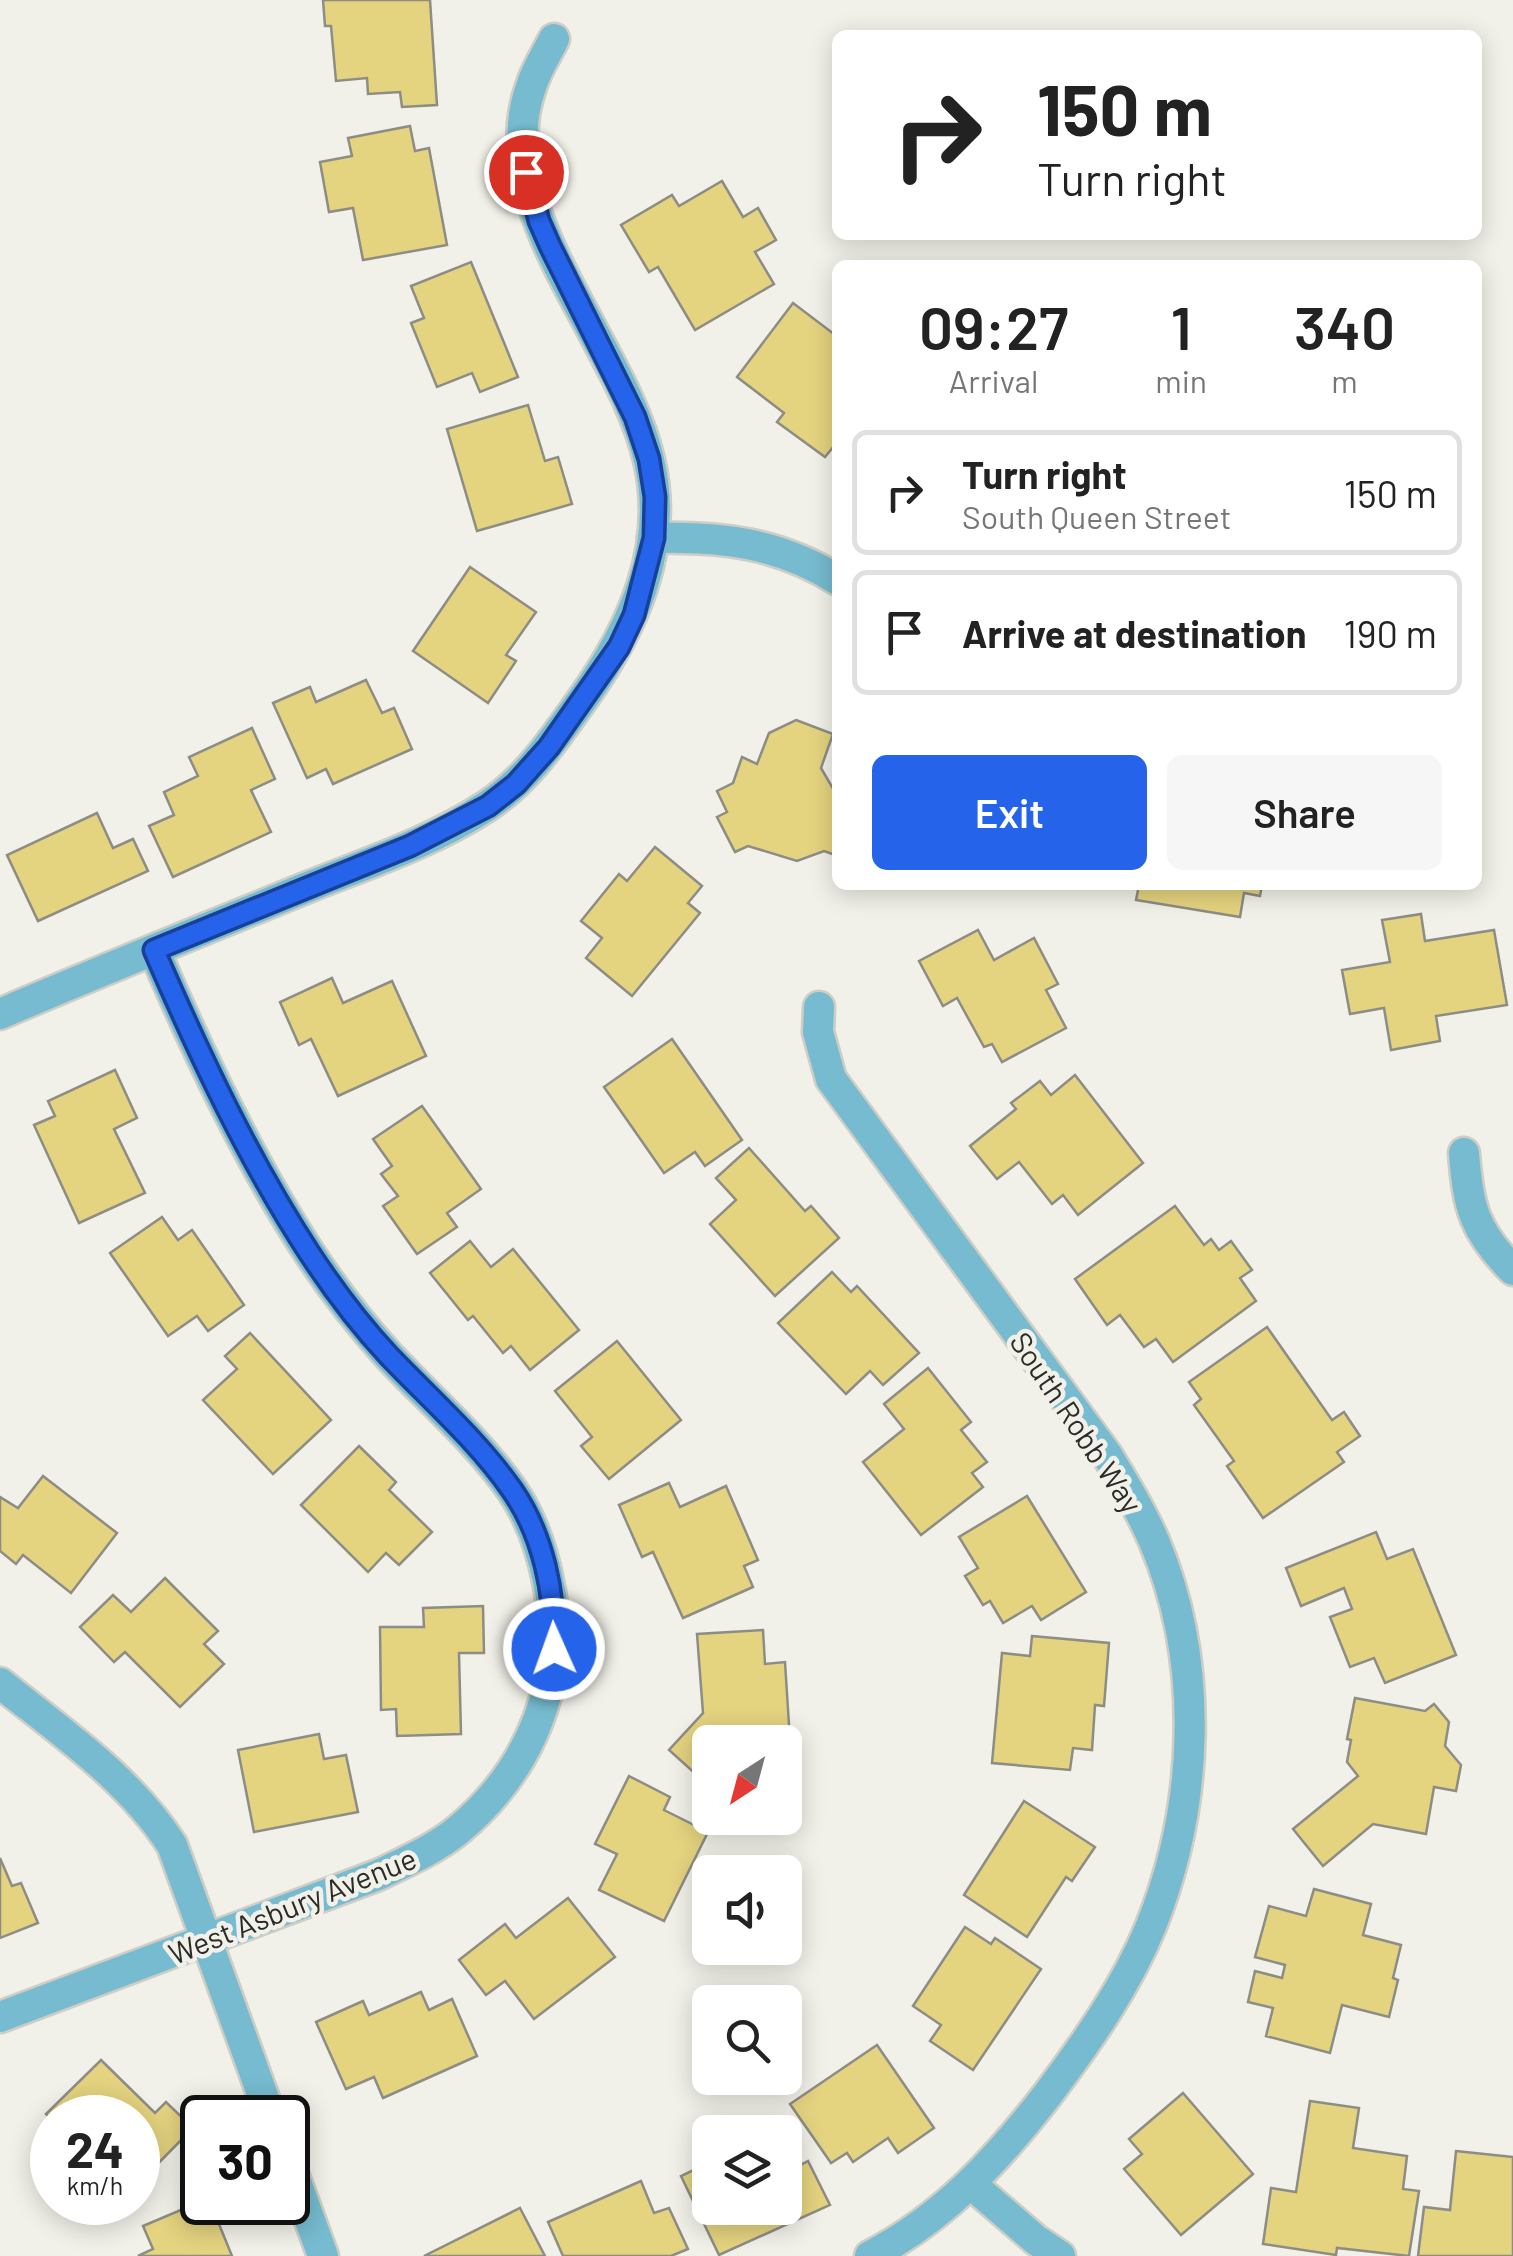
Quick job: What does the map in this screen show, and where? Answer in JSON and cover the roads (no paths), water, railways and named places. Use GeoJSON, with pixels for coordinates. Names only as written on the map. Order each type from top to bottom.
{"type":"FeatureCollection","features":[{"type":"Feature","properties":{"kind":"street"},"geometry":{"type":"LineString","coordinates":[[0,1014],[447,829],[516,784],[549,747],[619,647],[634,615],[654,538],[655,497],[640,431],[560,271],[539,221],[526,172],[523,128],[530,87],[554,39]]}},
{"type":"Feature","properties":{"kind":"street"},"geometry":{"type":"LineString","coordinates":[[654,538],[706,536],[740,540],[776,549],[832,576]]}},
{"type":"Feature","properties":{"kind":"street","name":"West Asbury Avenue"},"geometry":{"type":"LineString","coordinates":[[0,2017],[392,1869],[454,1832],[482,1807],[512,1772],[533,1736],[550,1690],[555,1612],[534,1534],[513,1492],[387,1354],[309,1253],[202,1057],[154,950]]}},
{"type":"Feature","properties":{"kind":"street","name":"South Robb Way"},"geometry":{"type":"LineString","coordinates":[[819,1007],[818,1032],[831,1079],[1107,1455],[1136,1502],[1171,1590],[1187,1681],[1190,1734],[1184,1804],[1174,1852],[1151,1926],[1114,1998],[1025,2123],[972,2184],[929,2220],[870,2256]]}},
{"type":"Feature","properties":{"kind":"street"},"geometry":{"type":"LineString","coordinates":[[1464,1153],[1466,1194],[1476,1225],[1488,1245],[1513,1270]]}},
{"type":"Feature","properties":{"kind":"street"},"geometry":{"type":"LineString","coordinates":[[0,1683],[132,1792],[172,1845],[263,2095]]}},
{"type":"Feature","properties":{"kind":"street"},"geometry":{"type":"LineString","coordinates":[[972,2184],[1060,2256]]}},
{"type":"Feature","properties":{"kind":"street"},"geometry":{"type":"LineString","coordinates":[[310,2220],[323,2256]]}}]}
